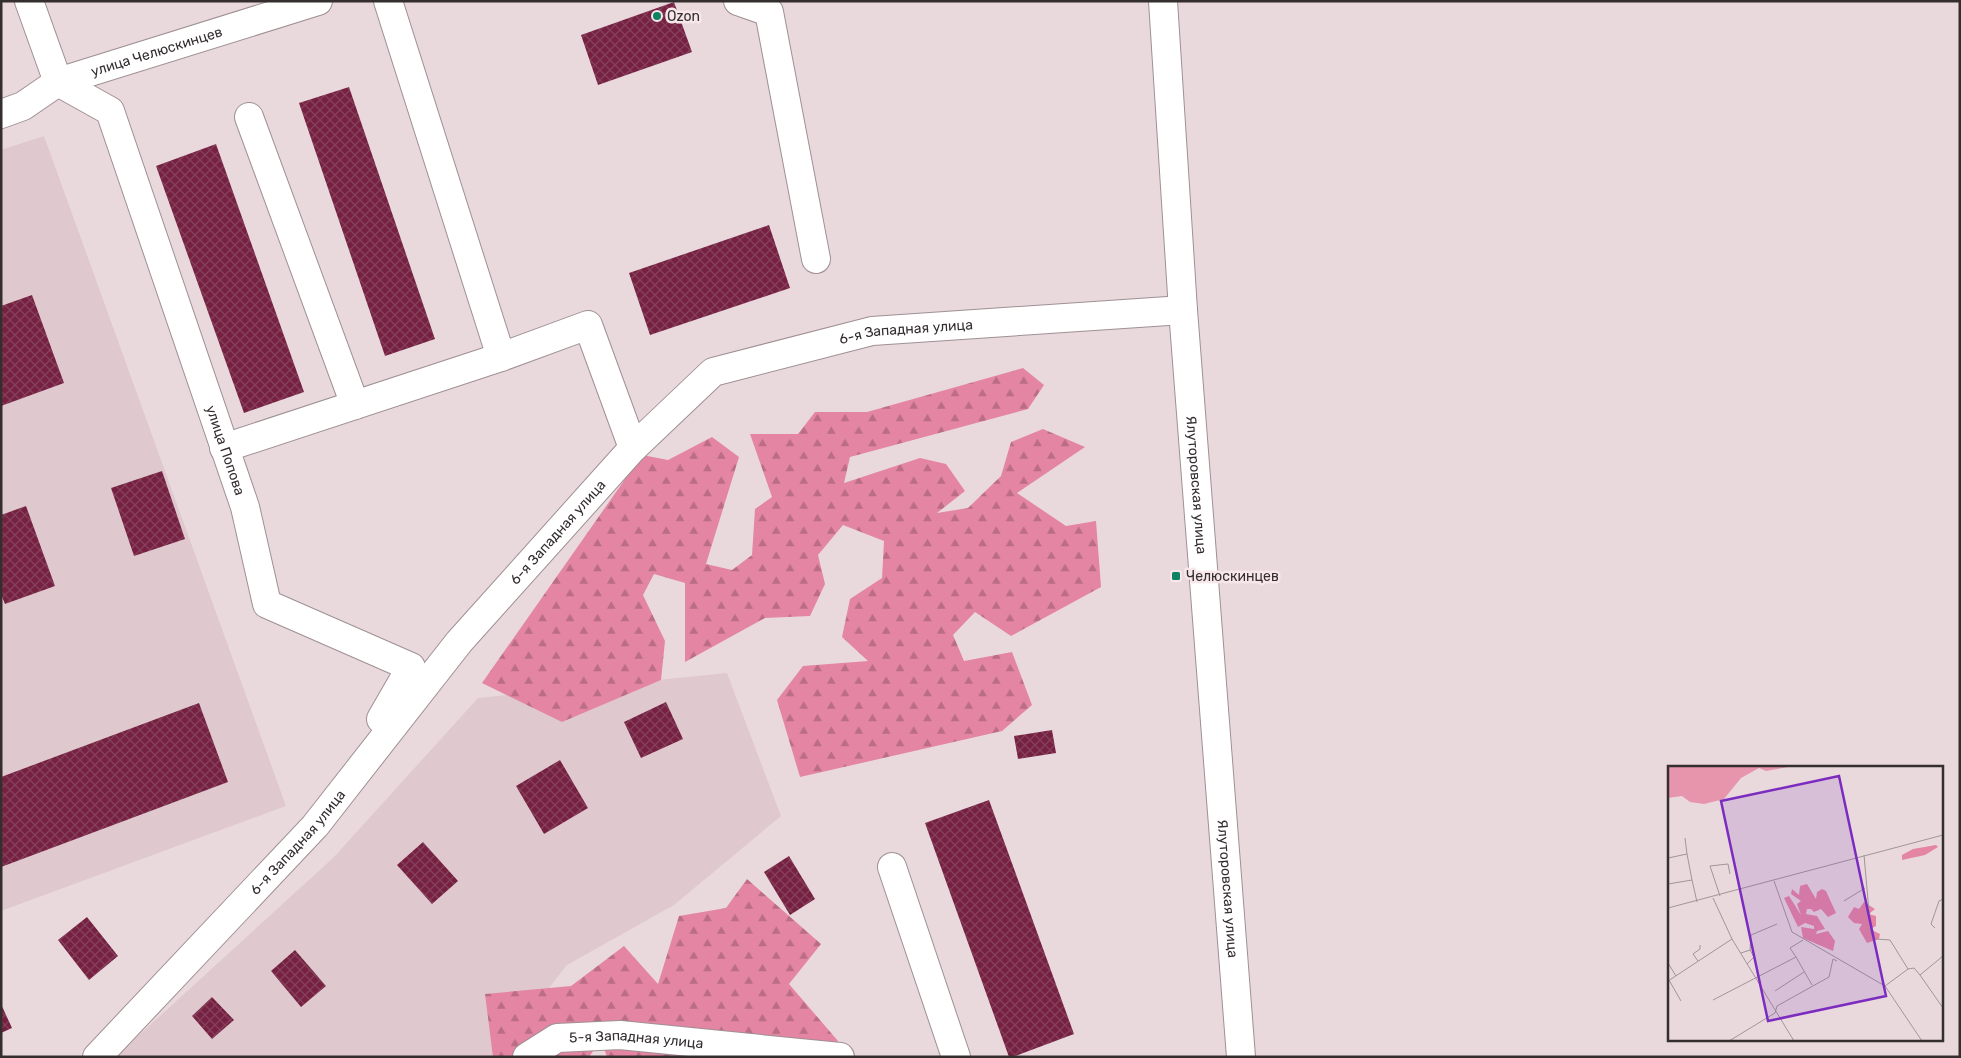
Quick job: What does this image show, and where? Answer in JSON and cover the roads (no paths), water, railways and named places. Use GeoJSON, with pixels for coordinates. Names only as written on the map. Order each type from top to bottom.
{"type":"FeatureCollection","features":[{"type":"Feature","properties":{"kind":"street"},"geometry":{"type":"LineString","coordinates":[[29,1],[58,82]]}},
{"type":"Feature","properties":{"kind":"street","name":"улица Челюскинцев"},"geometry":{"type":"LineString","coordinates":[[1,114],[23,106],[58,82],[318,1]]}},
{"type":"Feature","properties":{"kind":"street"},"geometry":{"type":"LineString","coordinates":[[388,1],[501,357]]}},
{"type":"Feature","properties":{"kind":"street"},"geometry":{"type":"LineString","coordinates":[[738,1],[769,12],[816,259]]}},
{"type":"Feature","properties":{"kind":"street","name":"Ялуторовская улица"},"geometry":{"type":"LineString","coordinates":[[1163,1],[1183,310],[1241,1057]]}},
{"type":"Feature","properties":{"kind":"street","name":"улица Попова"},"geometry":{"type":"LineString","coordinates":[[58,82],[110,111],[245,507],[267,604],[411,667],[315,826]]}},
{"type":"Feature","properties":{"kind":"street"},"geometry":{"type":"LineString","coordinates":[[250,117],[355,405]]}},
{"type":"Feature","properties":{"kind":"street","name":"6-я Западная улица"},"geometry":{"type":"LineString","coordinates":[[97,1057],[315,826],[459,642],[633,448],[713,372],[872,332],[1183,310]]}},
{"type":"Feature","properties":{"kind":"street"},"geometry":{"type":"LineString","coordinates":[[224,448],[501,357],[588,325],[633,448]]}},
{"type":"Feature","properties":{"kind":"street"},"geometry":{"type":"LineString","coordinates":[[892,867],[956,1057]]}},
{"type":"Feature","properties":{"kind":"street","name":"5-я Западная улица"},"geometry":{"type":"LineString","coordinates":[[527,1057],[557,1038],[620,1035],[840,1057]]}},
{"type":"Feature","properties":{"kind":"place","name":"Ozon"},"geometry":{"type":"Point","coordinates":[657,16]}},
{"type":"Feature","properties":{"kind":"place","name":"Челюскинцев"},"geometry":{"type":"Point","coordinates":[1176,576]}}]}
